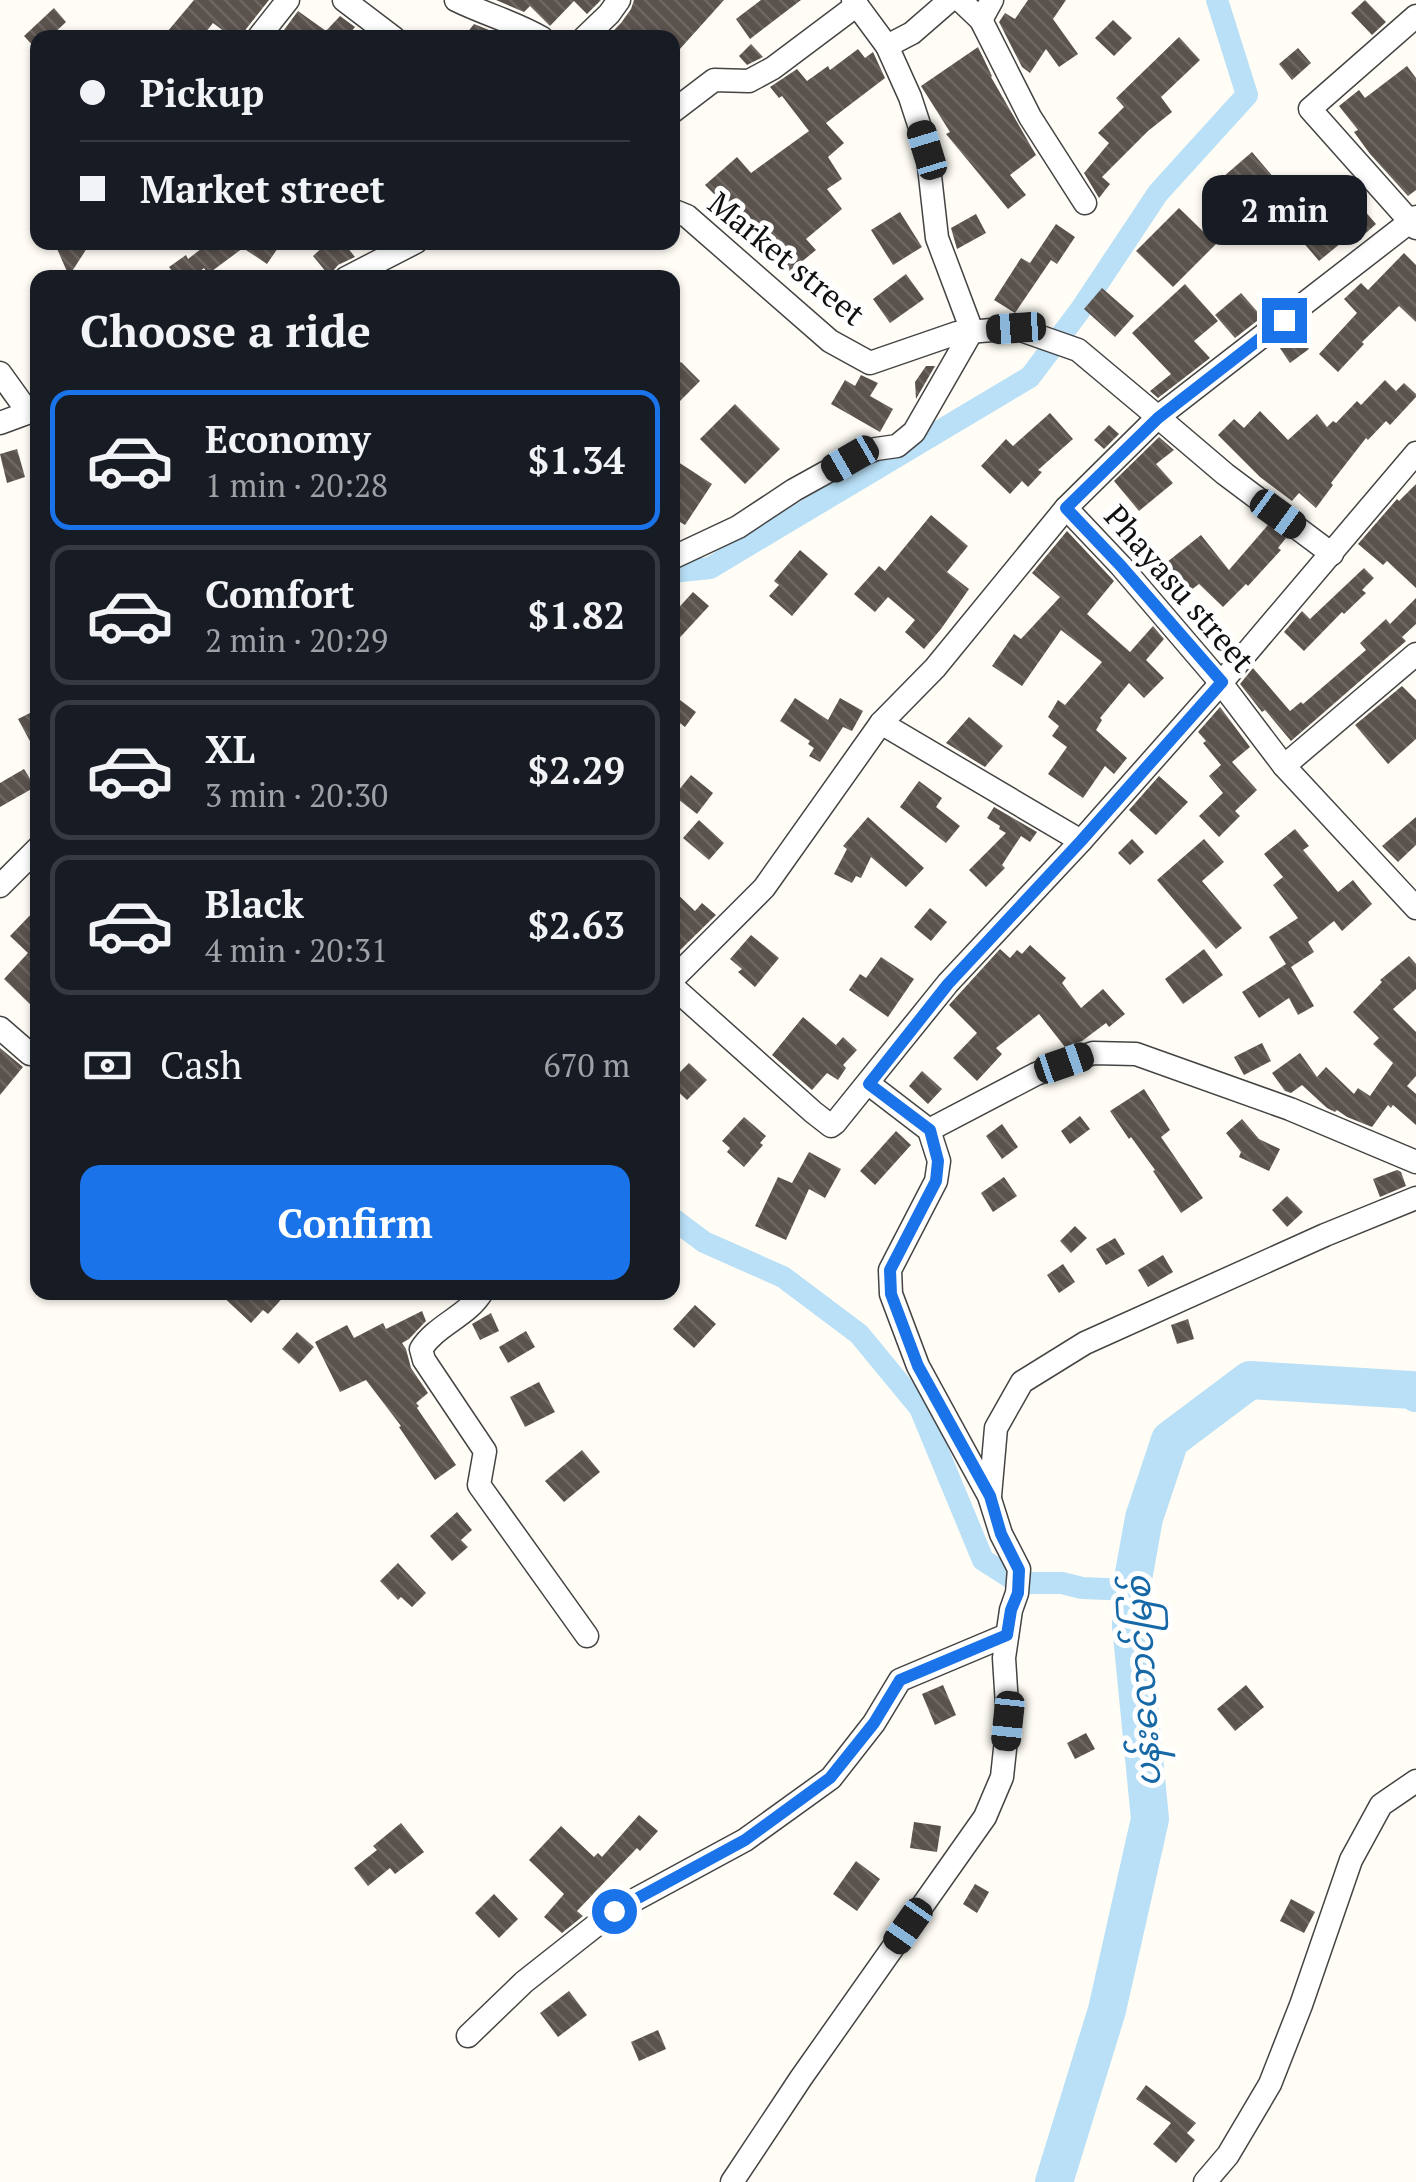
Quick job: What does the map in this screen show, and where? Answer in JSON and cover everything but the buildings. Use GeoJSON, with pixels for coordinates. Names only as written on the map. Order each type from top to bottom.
{"type":"FeatureCollection","features":[{"type":"Feature","properties":{"kind":"street"},"geometry":{"type":"LineString","coordinates":[[264,30],[288,0]]}},
{"type":"Feature","properties":{"kind":"street"},"geometry":{"type":"LineString","coordinates":[[344,0],[383,30]]}},
{"type":"Feature","properties":{"kind":"street"},"geometry":{"type":"LineString","coordinates":[[456,0],[529,30]]}},
{"type":"Feature","properties":{"kind":"street"},"geometry":{"type":"LineString","coordinates":[[592,30],[618,0]]}},
{"type":"Feature","properties":{"kind":"street"},"geometry":{"type":"LineString","coordinates":[[887,46],[912,33],[950,0]]}},
{"type":"Feature","properties":{"kind":"street"},"geometry":{"type":"LineString","coordinates":[[960,0],[987,10],[1030,118],[1084,203]]}},
{"type":"Feature","properties":{"kind":"street"},"geometry":{"type":"LineString","coordinates":[[680,106],[714,80],[749,81],[773,68],[855,2],[887,46],[910,97],[927,150],[937,238],[972,332],[914,432],[897,446],[850,459],[738,527],[680,554]]}},
{"type":"Feature","properties":{"kind":"street"},"geometry":{"type":"LineString","coordinates":[[680,975],[764,888],[881,723],[935,668],[1066,508],[1158,418],[1414,222],[1310,109],[1416,16]]}},
{"type":"Feature","properties":{"kind":"street","name":"Market street"},"geometry":{"type":"LineString","coordinates":[[680,213],[830,340],[870,363],[957,333],[1016,328],[1078,350],[1225,474],[1332,554]]}},
{"type":"Feature","properties":{"kind":"street"},"geometry":{"type":"LineString","coordinates":[[362,270],[400,250]]}},
{"type":"Feature","properties":{"kind":"street"},"geometry":{"type":"LineString","coordinates":[[0,373],[30,408]]}},
{"type":"Feature","properties":{"kind":"street"},"geometry":{"type":"LineString","coordinates":[[0,422],[30,412]]}},
{"type":"Feature","properties":{"kind":"street"},"geometry":{"type":"LineString","coordinates":[[680,990],[830,1126],[869,1084],[948,984],[1222,682],[1416,453]]}},
{"type":"Feature","properties":{"kind":"street","name":"Phayasu street"},"geometry":{"type":"LineString","coordinates":[[1066,508],[1222,682],[1284,766],[1416,908]]}},
{"type":"Feature","properties":{"kind":"street"},"geometry":{"type":"LineString","coordinates":[[1284,766],[1416,654]]}},
{"type":"Feature","properties":{"kind":"street"},"geometry":{"type":"LineString","coordinates":[[881,723],[1081,841]]}},
{"type":"Feature","properties":{"kind":"street"},"geometry":{"type":"LineString","coordinates":[[0,886],[30,856]]}},
{"type":"Feature","properties":{"kind":"street"},"geometry":{"type":"LineString","coordinates":[[0,1028],[30,1054]]}},
{"type":"Feature","properties":{"kind":"street"},"geometry":{"type":"LineString","coordinates":[[930,1130],[1036,1074],[1094,1053],[1136,1054],[1290,1109],[1416,1162]]}},
{"type":"Feature","properties":{"kind":"street"},"geometry":{"type":"LineString","coordinates":[[732,2182],[985,1817],[1002,1776],[1008,1721],[1004,1658],[1018,1581],[990,1496],[918,1366],[891,1294],[890,1270],[936,1181],[938,1161],[930,1130],[869,1084]]}},
{"type":"Feature","properties":{"kind":"street"},"geometry":{"type":"LineString","coordinates":[[990,1496],[996,1428],[1022,1382],[1085,1343],[1308,1242],[1416,1198]]}},
{"type":"Feature","properties":{"kind":"street"},"geometry":{"type":"LineString","coordinates":[[477,1300],[427,1340],[422,1349],[424,1360],[485,1451],[479,1485],[587,1636]]}},
{"type":"Feature","properties":{"kind":"street"},"geometry":{"type":"LineString","coordinates":[[468,2036],[524,1982],[614,1911],[745,1840],[830,1778],[874,1723],[900,1680],[1007,1635]]}},
{"type":"Feature","properties":{"kind":"street"},"geometry":{"type":"LineString","coordinates":[[1205,2182],[1228,2154],[1270,2084],[1352,1860],[1380,1806],[1416,1782]]}},
{"type":"Feature","properties":{"kind":"waterway"},"geometry":{"type":"LineString","coordinates":[[680,571],[710,568],[1030,377],[1081,309],[1158,193],[1247,95],[1217,0]]}},
{"type":"Feature","properties":{"kind":"waterway"},"geometry":{"type":"LineString","coordinates":[[680,1224],[704,1242],[783,1277],[859,1334],[920,1408],[983,1560],[1019,1583],[1131,1590]]}},
{"type":"Feature","properties":{"kind":"waterway","name":"ပန်းလောင်မြစ်"},"geometry":{"type":"LineString","coordinates":[[1054,2182],[1107,2010],[1150,1819],[1131,1590],[1144,1518],[1170,1440],[1250,1380],[1416,1393]]}},
{"type":"Feature","properties":{"kind":"route"},"geometry":{"type":"LineString","coordinates":[[614,1911],[745,1840],[830,1778],[874,1723],[900,1680],[1007,1635],[1018,1593],[1019,1570],[1001,1534],[990,1496],[918,1366],[891,1294],[890,1270],[936,1181],[938,1161],[930,1130],[869,1084],[948,984],[1222,682],[1066,508],[1158,418],[1284,320]]}}]}
